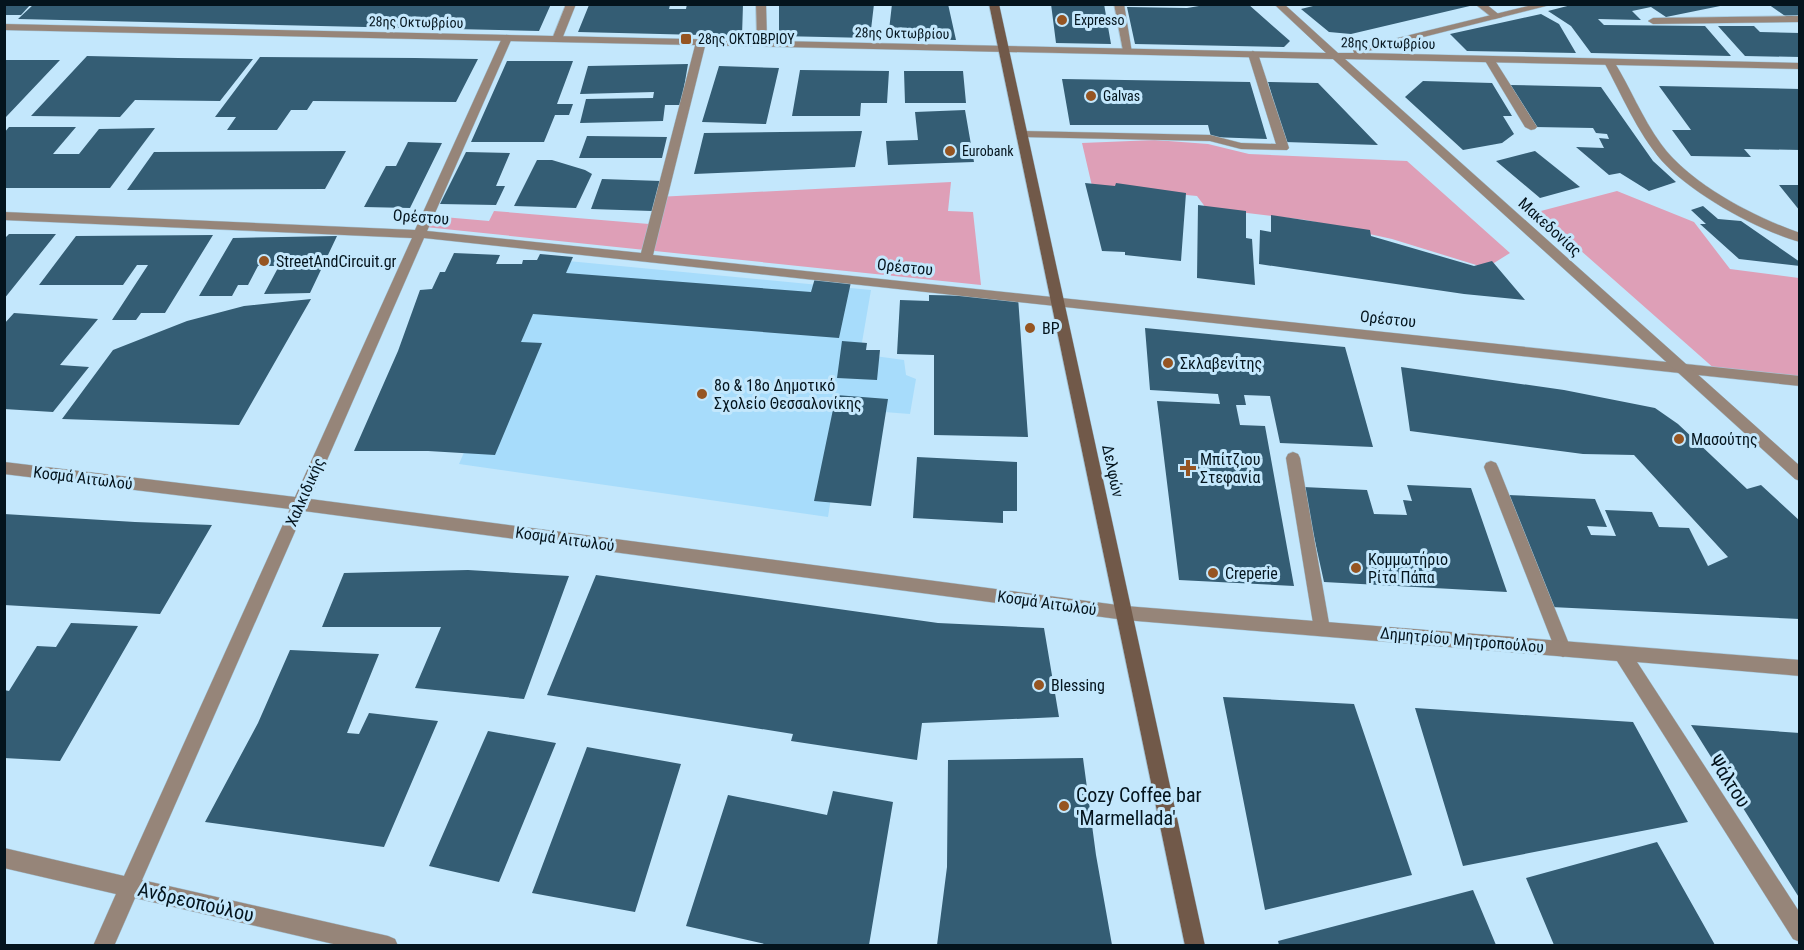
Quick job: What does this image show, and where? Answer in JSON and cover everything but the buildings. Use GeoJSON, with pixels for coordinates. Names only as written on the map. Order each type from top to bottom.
{"type":"FeatureCollection","features":[{"type":"Feature","properties":{"kind":"main road","name":"Δελφών"},"geometry":{"type":"LineString","coordinates":[[994,4],[1195,945]]}},
{"type":"Feature","properties":{"kind":"street"},"geometry":{"type":"LineString","coordinates":[[557,39],[571,4]]}},
{"type":"Feature","properties":{"kind":"street"},"geometry":{"type":"LineString","coordinates":[[761,4],[762,44]]}},
{"type":"Feature","properties":{"kind":"street"},"geometry":{"type":"LineString","coordinates":[[1119,4],[1128,51]]}},
{"type":"Feature","properties":{"kind":"street","name":"Μακεδονίας"},"geometry":{"type":"LineString","coordinates":[[1278,4],[1800,475]]}},
{"type":"Feature","properties":{"kind":"street"},"geometry":{"type":"LineString","coordinates":[[1479,4],[1497,17]]}},
{"type":"Feature","properties":{"kind":"street"},"geometry":{"type":"LineString","coordinates":[[1336,56],[1550,4]]}},
{"type":"Feature","properties":{"kind":"street"},"geometry":{"type":"LineString","coordinates":[[1653,21],[1800,19]]}},
{"type":"Feature","properties":{"kind":"street","name":"28ης Οκτωβρίου"},"geometry":{"type":"LineString","coordinates":[[4,27],[1800,66]]}},
{"type":"Feature","properties":{"kind":"street","name":"Χαλκιδικής"},"geometry":{"type":"LineString","coordinates":[[103,945],[507,38]]}},
{"type":"Feature","properties":{"kind":"street"},"geometry":{"type":"LineString","coordinates":[[646,258],[701,42]]}},
{"type":"Feature","properties":{"kind":"street"},"geometry":{"type":"LineString","coordinates":[[1023,134],[1210,138],[1241,146],[1283,148],[1253,54]]}},
{"type":"Feature","properties":{"kind":"street"},"geometry":{"type":"LineString","coordinates":[[1489,59],[1531,127]]}},
{"type":"Feature","properties":{"kind":"street"},"geometry":{"type":"LineString","coordinates":[[1609,62],[1649,135],[1672,165],[1762,223],[1800,238]]}},
{"type":"Feature","properties":{"kind":"street","name":"Ορέστου"},"geometry":{"type":"LineString","coordinates":[[4,216],[420,234],[1800,381]]}},
{"type":"Feature","properties":{"kind":"street"},"geometry":{"type":"LineString","coordinates":[[1293,458],[1322,629]]}},
{"type":"Feature","properties":{"kind":"street"},"geometry":{"type":"LineString","coordinates":[[1491,467],[1563,649]]}},
{"type":"Feature","properties":{"kind":"street","name":"Κοσμά Αιτωλού"},"geometry":{"type":"LineString","coordinates":[[4,468],[300,504],[1125,613]]}},
{"type":"Feature","properties":{"kind":"street","name":"Δημητρίου Μητροπούλου"},"geometry":{"type":"LineString","coordinates":[[1125,613],[1800,668]]}},
{"type":"Feature","properties":{"kind":"street","name":"Ψάλτου"},"geometry":{"type":"LineString","coordinates":[[1622,654],[1800,932]]}},
{"type":"Feature","properties":{"kind":"street","name":"Ανδρεοπούλου"},"geometry":{"type":"LineString","coordinates":[[4,858],[388,945]]}},
{"type":"Feature","properties":{"kind":"shaded area"},"geometry":{"type":"Polygon","coordinates":[[[1155,140],[1208,144],[1249,154],[1407,161],[1510,253],[1486,268],[1392,239],[1306,220],[1206,208],[1197,196],[1092,186],[1082,143],[1155,140]]]}},
{"type":"Feature","properties":{"kind":"shaded area"},"geometry":{"type":"Polygon","coordinates":[[[951,182],[948,211],[973,212],[981,285],[425,227],[432,216],[489,221],[494,211],[649,224],[657,197],[951,182]]]}},
{"type":"Feature","properties":{"kind":"shaded area"},"geometry":{"type":"Polygon","coordinates":[[[1617,191],[1694,222],[1730,269],[1799,278],[1799,377],[1716,370],[1537,212],[1617,191]]]}},
{"type":"Feature","properties":{"kind":"shaded area","name":"8ο & 18ο Δημοτικό Σχολείο Θεσσαλονίκης"},"geometry":{"type":"Polygon","coordinates":[[[547,259],[871,290],[860,354],[904,360],[906,375],[916,379],[910,414],[845,409],[828,517],[459,464],[547,259]]]}},
{"type":"Feature","properties":{"kind":"place","name":"Expresso"},"geometry":{"type":"Point","coordinates":[1062,20]}},
{"type":"Feature","properties":{"kind":"place","name":"28ης ΟΚΤΩΒΡΙΟΥ"},"geometry":{"type":"Point","coordinates":[686,39]}},
{"type":"Feature","properties":{"kind":"place","name":"Galvas"},"geometry":{"type":"Point","coordinates":[1091,96]}},
{"type":"Feature","properties":{"kind":"place","name":"Eurobank"},"geometry":{"type":"Point","coordinates":[950,151]}},
{"type":"Feature","properties":{"kind":"place","name":"StreetAndCircuit.gr"},"geometry":{"type":"Point","coordinates":[264,261]}},
{"type":"Feature","properties":{"kind":"place","name":"BP"},"geometry":{"type":"Point","coordinates":[1030,328]}},
{"type":"Feature","properties":{"kind":"place","name":"Σκλαβενίτης"},"geometry":{"type":"Point","coordinates":[1168,363]}},
{"type":"Feature","properties":{"kind":"place","name":"8ο & 18ο Δημοτικό Σχολείο Θεσσαλονίκης"},"geometry":{"type":"Point","coordinates":[702,394]}},
{"type":"Feature","properties":{"kind":"place","name":"Μασούτης"},"geometry":{"type":"Point","coordinates":[1679,439]}},
{"type":"Feature","properties":{"kind":"place","name":"Μπίτζιου Στεφανία"},"geometry":{"type":"Point","coordinates":[1188,468]}},
{"type":"Feature","properties":{"kind":"place","name":"Κομμωτήριο Ρίτα Πάπα"},"geometry":{"type":"Point","coordinates":[1356,568]}},
{"type":"Feature","properties":{"kind":"place","name":"Creperie"},"geometry":{"type":"Point","coordinates":[1213,573]}},
{"type":"Feature","properties":{"kind":"place","name":"Blessing"},"geometry":{"type":"Point","coordinates":[1039,685]}},
{"type":"Feature","properties":{"kind":"place","name":"Cozy Coffee bar 'Marmellada'"},"geometry":{"type":"Point","coordinates":[1064,806]}}]}
